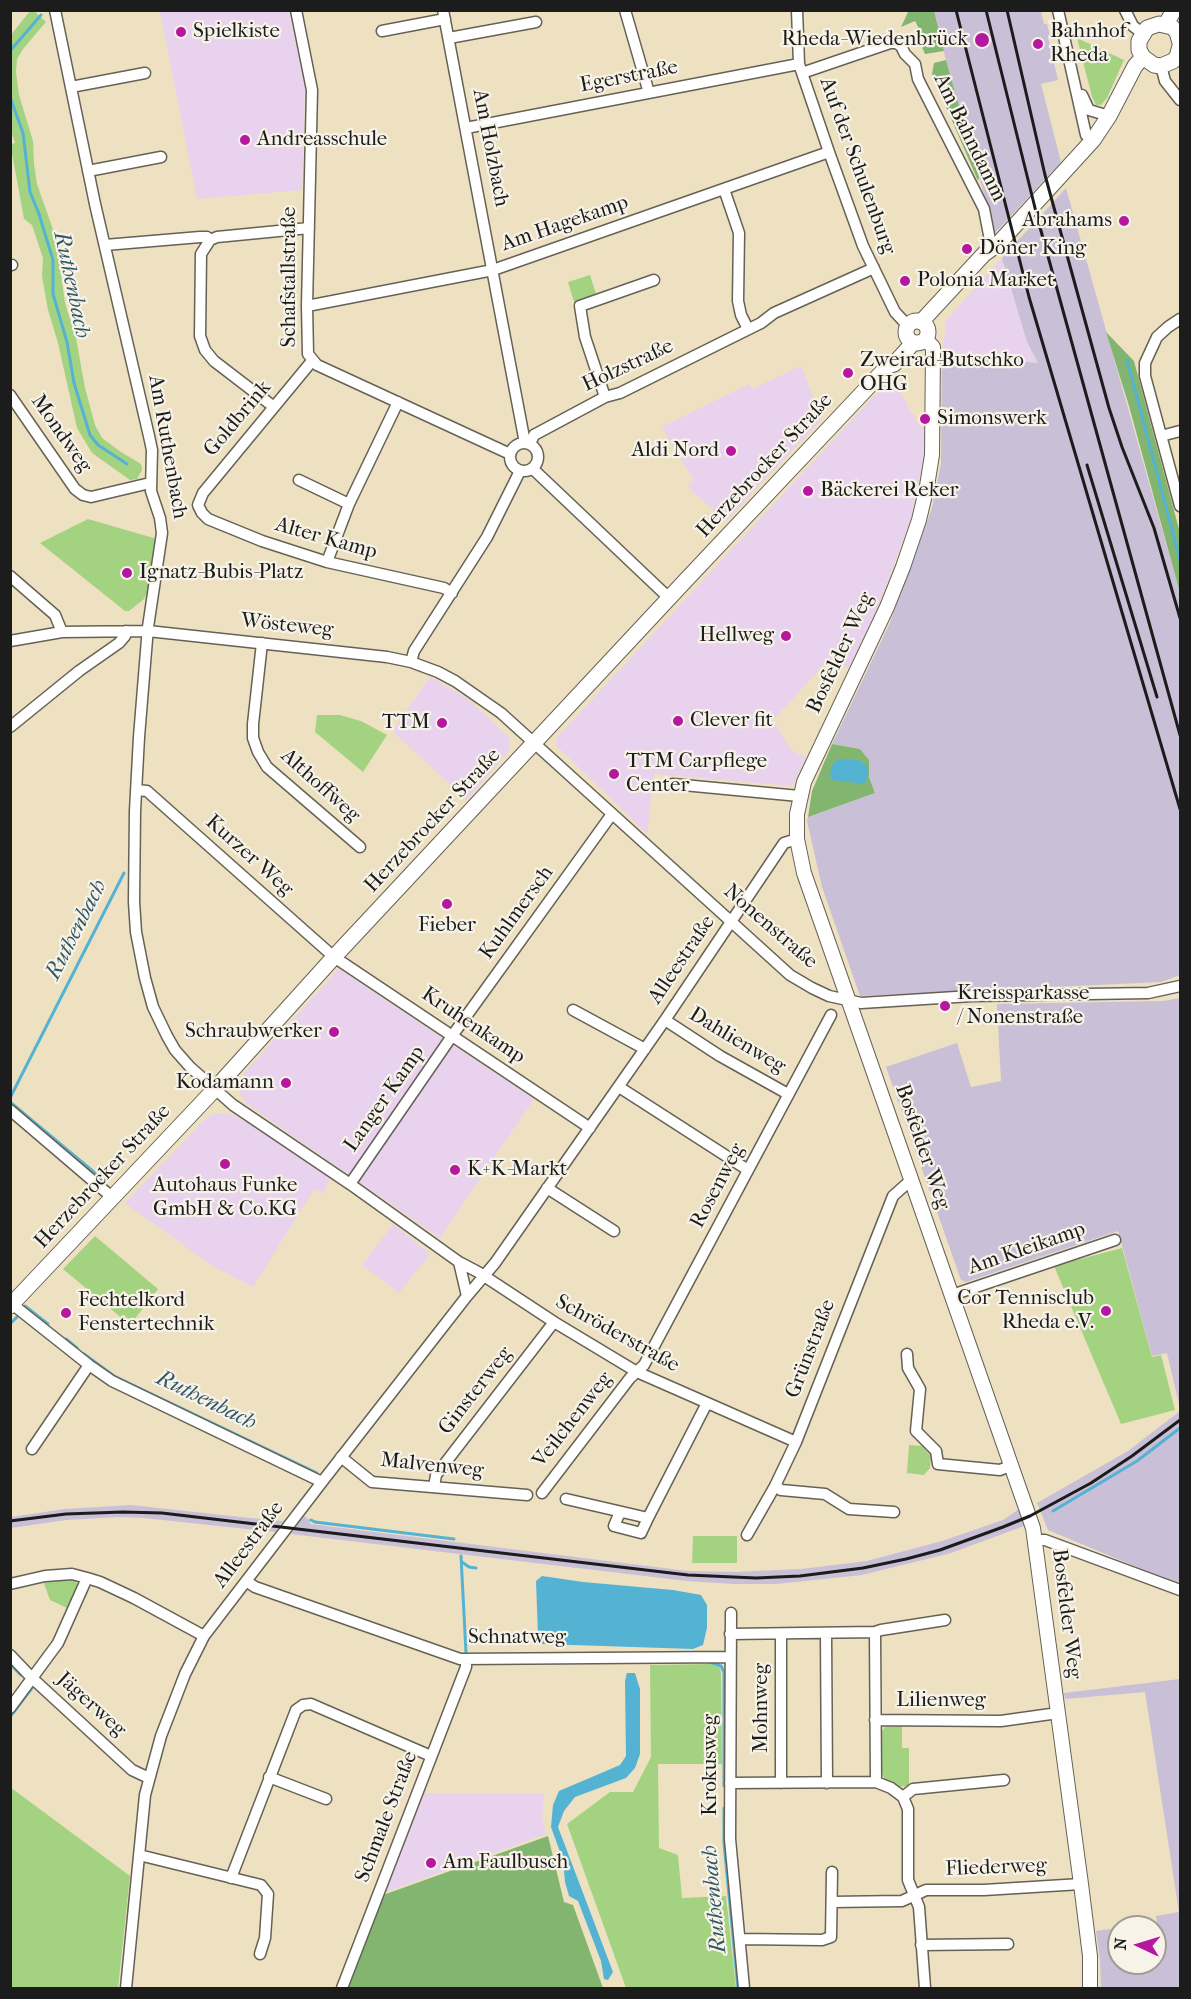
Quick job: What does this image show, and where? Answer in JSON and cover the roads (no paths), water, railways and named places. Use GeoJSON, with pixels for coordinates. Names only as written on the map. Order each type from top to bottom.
{"type":"FeatureCollection","features":[{"type":"Feature","properties":{"kind":"main road"},"geometry":{"type":"LineString","coordinates":[[1166,24],[1174,10]]}},
{"type":"Feature","properties":{"kind":"main road"},"geometry":{"type":"LineString","coordinates":[[1166,24],[1177,32],[1180,45],[1177,57],[1161,66],[1154,65],[1143,57],[1139,50],[1139,41],[1142,33],[1153,25],[1166,24]]}},
{"type":"Feature","properties":{"kind":"main road","name":"Herzebrocker Straße"},"geometry":{"type":"LineString","coordinates":[[11,1305],[888,366],[889,359],[989,259],[994,248],[1093,140],[1109,116],[1135,66],[1143,57]]}},
{"type":"Feature","properties":{"kind":"street","name":"Am Ruthenbach"},"geometry":{"type":"LineString","coordinates":[[56,10],[88,171],[152,450],[150,483],[162,533],[148,631],[136,790],[136,932],[153,1007],[175,1050],[214,1090]]}},
{"type":"Feature","properties":{"kind":"street","name":"Schafstallstraße"},"geometry":{"type":"LineString","coordinates":[[296,10],[312,90],[308,354],[317,365],[510,454]]}},
{"type":"Feature","properties":{"kind":"street"},"geometry":{"type":"LineString","coordinates":[[625,10],[649,93]]}},
{"type":"Feature","properties":{"kind":"street","name":"Auf der Schulenburg"},"geometry":{"type":"LineString","coordinates":[[797,10],[800,69],[857,230],[895,312],[917,333]]}},
{"type":"Feature","properties":{"kind":"street"},"geometry":{"type":"LineString","coordinates":[[1058,10],[1086,135],[1093,140]]}},
{"type":"Feature","properties":{"kind":"street"},"geometry":{"type":"LineString","coordinates":[[1125,10],[1133,26],[1142,33]]}},
{"type":"Feature","properties":{"kind":"street","name":"Am Holzbach"},"geometry":{"type":"LineString","coordinates":[[382,31],[444,15],[527,443]]}},
{"type":"Feature","properties":{"kind":"street"},"geometry":{"type":"LineString","coordinates":[[449,38],[536,22]]}},
{"type":"Feature","properties":{"kind":"street","name":"Am Bahndamm"},"geometry":{"type":"LineString","coordinates":[[800,69],[896,43],[915,64],[918,79],[984,209],[990,240],[994,248]]}},
{"type":"Feature","properties":{"kind":"street"},"geometry":{"type":"LineString","coordinates":[[1161,66],[1165,81],[1180,100]]}},
{"type":"Feature","properties":{"kind":"street"},"geometry":{"type":"LineString","coordinates":[[1071,67],[1089,110],[1095,114],[1109,116]]}},
{"type":"Feature","properties":{"kind":"street","name":"Egerstraße"},"geometry":{"type":"LineString","coordinates":[[466,128],[649,93],[800,69]]}},
{"type":"Feature","properties":{"kind":"street"},"geometry":{"type":"LineString","coordinates":[[71,87],[145,73]]}},
{"type":"Feature","properties":{"kind":"street","name":"Am Hagekamp"},"geometry":{"type":"LineString","coordinates":[[307,306],[493,270],[829,152]]}},
{"type":"Feature","properties":{"kind":"street"},"geometry":{"type":"LineString","coordinates":[[88,171],[161,157]]}},
{"type":"Feature","properties":{"kind":"street"},"geometry":{"type":"LineString","coordinates":[[724,189],[739,233],[738,301],[741,315],[748,329]]}},
{"type":"Feature","properties":{"kind":"street"},"geometry":{"type":"LineString","coordinates":[[274,407],[214,361],[205,350],[200,336],[201,254],[210,240],[217,237],[309,228]]}},
{"type":"Feature","properties":{"kind":"street"},"geometry":{"type":"LineString","coordinates":[[105,245],[200,237],[207,237],[210,240]]}},
{"type":"Feature","properties":{"kind":"street","name":"Holzstraße"},"geometry":{"type":"LineString","coordinates":[[527,443],[534,435],[605,397],[620,393],[748,329],[774,313],[874,268]]}},
{"type":"Feature","properties":{"kind":"street"},"geometry":{"type":"LineString","coordinates":[[605,397],[585,337],[580,306],[654,280]]}},
{"type":"Feature","properties":{"kind":"street"},"geometry":{"type":"LineString","coordinates":[[1180,320],[1156,337],[1145,363],[1145,376],[1180,506]]}},
{"type":"Feature","properties":{"kind":"street","name":"Bosfelder Weg"},"geometry":{"type":"LineString","coordinates":[[917,333],[933,347],[932,455],[919,520],[887,607],[814,756],[800,796],[797,839],[804,873],[1030,1516],[1081,1884],[1090,1956],[1090,1989]]}},
{"type":"Feature","properties":{"kind":"street","name":"Goldbrink"},"geometry":{"type":"LineString","coordinates":[[198,505],[203,493],[312,361]]}},
{"type":"Feature","properties":{"kind":"street","name":"Mondweg"},"geometry":{"type":"LineString","coordinates":[[10,395],[75,489],[82,495],[91,497],[150,483]]}},
{"type":"Feature","properties":{"kind":"street"},"geometry":{"type":"LineString","coordinates":[[327,562],[349,504],[398,402]]}},
{"type":"Feature","properties":{"kind":"street"},"geometry":{"type":"LineString","coordinates":[[1161,436],[1180,431]]}},
{"type":"Feature","properties":{"kind":"street"},"geometry":{"type":"LineString","coordinates":[[527,443],[537,450],[536,465],[533,469],[520,471],[510,461],[510,454],[515,446],[527,443]]}},
{"type":"Feature","properties":{"kind":"street"},"geometry":{"type":"LineString","coordinates":[[533,469],[669,598]]}},
{"type":"Feature","properties":{"kind":"street"},"geometry":{"type":"LineString","coordinates":[[411,662],[414,651],[441,606],[452,593],[487,537],[520,471]]}},
{"type":"Feature","properties":{"kind":"street"},"geometry":{"type":"LineString","coordinates":[[299,480],[349,504]]}},
{"type":"Feature","properties":{"kind":"street","name":"Alter Kamp"},"geometry":{"type":"LineString","coordinates":[[198,505],[208,519],[262,541],[327,562],[444,588],[452,593]]}},
{"type":"Feature","properties":{"kind":"street"},"geometry":{"type":"LineString","coordinates":[[10,576],[55,615],[62,632]]}},
{"type":"Feature","properties":{"kind":"street"},"geometry":{"type":"LineString","coordinates":[[10,727],[79,671],[119,643],[126,631]]}},
{"type":"Feature","properties":{"kind":"street","name":"Wösteweg"},"geometry":{"type":"LineString","coordinates":[[10,642],[62,632],[148,631],[387,657],[411,662],[438,672],[501,713],[534,743]]}},
{"type":"Feature","properties":{"kind":"street","name":"Althoffweg"},"geometry":{"type":"LineString","coordinates":[[262,643],[253,724],[253,738],[258,752],[267,767],[360,847]]}},
{"type":"Feature","properties":{"kind":"street","name":"Nonenstraße"},"geometry":{"type":"LineString","coordinates":[[534,743],[790,975],[829,996],[861,1003],[972,996],[1148,993],[1180,986]]}},
{"type":"Feature","properties":{"kind":"street"},"geometry":{"type":"LineString","coordinates":[[673,784],[800,796]]}},
{"type":"Feature","properties":{"kind":"street","name":"Kurzer Weg"},"geometry":{"type":"LineString","coordinates":[[136,790],[147,791],[334,957]]}},
{"type":"Feature","properties":{"kind":"street","name":"Kuhlmersch"},"geometry":{"type":"LineString","coordinates":[[452,1036],[612,814]]}},
{"type":"Feature","properties":{"kind":"street","name":"Alleestraße"},"geometry":{"type":"LineString","coordinates":[[126,1989],[145,1795],[171,1709],[204,1636],[484,1276],[619,1087],[784,843],[797,839]]}},
{"type":"Feature","properties":{"kind":"street","name":"Kruhenkamp"},"geometry":{"type":"LineString","coordinates":[[334,957],[590,1128]]}},
{"type":"Feature","properties":{"kind":"street"},"geometry":{"type":"LineString","coordinates":[[573,1010],[645,1049]]}},
{"type":"Feature","properties":{"kind":"street","name":"Rosenweg"},"geometry":{"type":"LineString","coordinates":[[637,1372],[649,1355],[831,1015]]}},
{"type":"Feature","properties":{"kind":"street","name":"Dahlienweg"},"geometry":{"type":"LineString","coordinates":[[665,1020],[720,1056],[788,1094]]}},
{"type":"Feature","properties":{"kind":"street","name":"Langer Kamp"},"geometry":{"type":"LineString","coordinates":[[350,1184],[452,1036]]}},
{"type":"Feature","properties":{"kind":"street"},"geometry":{"type":"LineString","coordinates":[[619,1087],[748,1170]]}},
{"type":"Feature","properties":{"kind":"street","name":"Schröderstraße"},"geometry":{"type":"LineString","coordinates":[[214,1090],[459,1262],[554,1322],[637,1372],[796,1442]]}},
{"type":"Feature","properties":{"kind":"street"},"geometry":{"type":"LineString","coordinates":[[10,1110],[113,1198]]}},
{"type":"Feature","properties":{"kind":"street","name":"Grünstraße"},"geometry":{"type":"LineString","coordinates":[[747,1535],[775,1486],[796,1442],[893,1196],[911,1180]]}},
{"type":"Feature","properties":{"kind":"street"},"geometry":{"type":"LineString","coordinates":[[547,1188],[614,1231]]}},
{"type":"Feature","properties":{"kind":"street","name":"Am Kleikamp"},"geometry":{"type":"LineString","coordinates":[[952,1295],[1115,1240]]}},
{"type":"Feature","properties":{"kind":"street"},"geometry":{"type":"LineString","coordinates":[[459,1262],[467,1296]]}},
{"type":"Feature","properties":{"kind":"street"},"geometry":{"type":"LineString","coordinates":[[11,1305],[112,1381],[322,1482]]}},
{"type":"Feature","properties":{"kind":"street","name":"Ginsterweg"},"geometry":{"type":"LineString","coordinates":[[434,1487],[436,1475],[554,1322]]}},
{"type":"Feature","properties":{"kind":"street"},"geometry":{"type":"LineString","coordinates":[[907,1354],[908,1368],[920,1389],[916,1431],[936,1451],[938,1464],[1000,1470],[1012,1465]]}},
{"type":"Feature","properties":{"kind":"street"},"geometry":{"type":"LineString","coordinates":[[32,1449],[89,1365]]}},
{"type":"Feature","properties":{"kind":"street","name":"Veilchenweg"},"geometry":{"type":"LineString","coordinates":[[542,1493],[630,1378],[637,1372]]}},
{"type":"Feature","properties":{"kind":"street"},"geometry":{"type":"LineString","coordinates":[[620,1512],[614,1526],[641,1533],[707,1403]]}},
{"type":"Feature","properties":{"kind":"street","name":"Malvenweg"},"geometry":{"type":"LineString","coordinates":[[341,1457],[372,1482],[527,1495]]}},
{"type":"Feature","properties":{"kind":"street"},"geometry":{"type":"LineString","coordinates":[[775,1486],[781,1490],[825,1494],[849,1509],[894,1512]]}},
{"type":"Feature","properties":{"kind":"street"},"geometry":{"type":"LineString","coordinates":[[566,1499],[648,1518]]}},
{"type":"Feature","properties":{"kind":"street"},"geometry":{"type":"LineString","coordinates":[[1035,1540],[1045,1540],[1180,1590]]}},
{"type":"Feature","properties":{"kind":"street"},"geometry":{"type":"LineString","coordinates":[[10,1584],[45,1576],[72,1574],[87,1578],[134,1598],[204,1636]]}},
{"type":"Feature","properties":{"kind":"street"},"geometry":{"type":"LineString","coordinates":[[10,1708],[58,1643],[87,1578]]}},
{"type":"Feature","properties":{"kind":"street","name":"Schnatweg"},"geometry":{"type":"LineString","coordinates":[[246,1581],[255,1587],[460,1659],[730,1657]]}},
{"type":"Feature","properties":{"kind":"street","name":"Krokusweg"},"geometry":{"type":"LineString","coordinates":[[730,1613],[730,1839],[744,1989]]}},
{"type":"Feature","properties":{"kind":"street"},"geometry":{"type":"LineString","coordinates":[[730,1634],[875,1632],[945,1620]]}},
{"type":"Feature","properties":{"kind":"street","name":"Lilienweg"},"geometry":{"type":"LineString","coordinates":[[875,1632],[875,1720],[1000,1721],[1058,1713]]}},
{"type":"Feature","properties":{"kind":"street","name":"Mohnweg"},"geometry":{"type":"LineString","coordinates":[[781,1634],[781,1783]]}},
{"type":"Feature","properties":{"kind":"street"},"geometry":{"type":"LineString","coordinates":[[826,1634],[827,1783]]}},
{"type":"Feature","properties":{"kind":"street","name":"Jägerweg"},"geometry":{"type":"LineString","coordinates":[[10,1655],[132,1770],[149,1778]]}},
{"type":"Feature","properties":{"kind":"street","name":"Schmale Straße"},"geometry":{"type":"LineString","coordinates":[[342,1989],[466,1667],[466,1659]]}},
{"type":"Feature","properties":{"kind":"street"},"geometry":{"type":"LineString","coordinates":[[231,1878],[296,1710],[303,1705],[311,1704],[431,1756]]}},
{"type":"Feature","properties":{"kind":"street"},"geometry":{"type":"LineString","coordinates":[[875,1720],[876,1782]]}},
{"type":"Feature","properties":{"kind":"street"},"geometry":{"type":"LineString","coordinates":[[269,1777],[326,1799]]}},
{"type":"Feature","properties":{"kind":"street"},"geometry":{"type":"LineString","coordinates":[[903,1797],[913,1789],[1004,1780]]}},
{"type":"Feature","properties":{"kind":"street"},"geometry":{"type":"LineString","coordinates":[[730,1783],[876,1782],[891,1788],[903,1797],[908,1809],[908,1880],[919,1907],[926,1989]]}},
{"type":"Feature","properties":{"kind":"street"},"geometry":{"type":"LineString","coordinates":[[139,1856],[261,1885],[268,1894],[265,1938],[260,1954]]}},
{"type":"Feature","properties":{"kind":"street"},"geometry":{"type":"LineString","coordinates":[[740,1939],[822,1940],[831,1937],[832,1872]]}},
{"type":"Feature","properties":{"kind":"street","name":"Fliederweg"},"geometry":{"type":"LineString","coordinates":[[832,1902],[902,1901],[926,1890],[984,1890],[1081,1884]]}},
{"type":"Feature","properties":{"kind":"street"},"geometry":{"type":"LineString","coordinates":[[921,1945],[1008,1944]]}},
{"type":"Feature","properties":{"kind":"water"},"geometry":{"type":"Polygon","coordinates":[[[858,760],[865,764],[868,769],[864,784],[832,780],[831,768],[835,761],[858,760]]]}},
{"type":"Feature","properties":{"kind":"water"},"geometry":{"type":"Polygon","coordinates":[[[542,1576],[701,1595],[707,1605],[707,1628],[703,1645],[693,1649],[542,1644],[538,1635],[536,1581],[542,1576]]]}},
{"type":"Feature","properties":{"kind":"water"},"geometry":{"type":"Polygon","coordinates":[[[627,1673],[635,1673],[640,1689],[640,1754],[635,1768],[626,1778],[575,1797],[564,1811],[558,1827],[613,1972],[608,1980],[604,1979],[601,1961],[578,1901],[569,1896],[563,1860],[551,1827],[553,1805],[559,1791],[620,1765],[626,1756],[625,1681],[627,1673]]]}},
{"type":"Feature","properties":{"kind":"waterway","name":"Ruthenbach"},"geometry":{"type":"LineString","coordinates":[[10,51],[41,15]]}},
{"type":"Feature","properties":{"kind":"waterway","name":"Ruthenbach"},"geometry":{"type":"LineString","coordinates":[[10,97],[23,133],[30,192],[53,260],[53,294],[67,342],[74,383],[90,435],[98,445],[127,464]]}},
{"type":"Feature","properties":{"kind":"waterway"},"geometry":{"type":"LineString","coordinates":[[1127,360],[1180,560]]}},
{"type":"Feature","properties":{"kind":"waterway","name":"Ruthenbach"},"geometry":{"type":"LineString","coordinates":[[10,1098],[124,873]]}},
{"type":"Feature","properties":{"kind":"waterway"},"geometry":{"type":"LineString","coordinates":[[10,1102],[101,1178]]}},
{"type":"Feature","properties":{"kind":"waterway","name":"Ruthenbach"},"geometry":{"type":"LineString","coordinates":[[25,1306],[48,1324]]}},
{"type":"Feature","properties":{"kind":"waterway"},"geometry":{"type":"LineString","coordinates":[[10,1324],[17,1317]]}},
{"type":"Feature","properties":{"kind":"waterway","name":"Ruthenbach"},"geometry":{"type":"LineString","coordinates":[[66,1339],[77,1348]]}},
{"type":"Feature","properties":{"kind":"waterway","name":"Ruthenbach"},"geometry":{"type":"LineString","coordinates":[[84,1354],[114,1376],[317,1473]]}},
{"type":"Feature","properties":{"kind":"waterway"},"geometry":{"type":"LineString","coordinates":[[1053,1511],[1137,1461],[1180,1428]]}},
{"type":"Feature","properties":{"kind":"waterway","name":"Ruthenbach"},"geometry":{"type":"LineString","coordinates":[[311,1520],[454,1539]]}},
{"type":"Feature","properties":{"kind":"waterway","name":"Ruthenbach"},"geometry":{"type":"LineString","coordinates":[[461,1556],[466,1653]]}},
{"type":"Feature","properties":{"kind":"waterway"},"geometry":{"type":"LineString","coordinates":[[462,1562],[469,1567],[476,1568]]}},
{"type":"Feature","properties":{"kind":"waterway","name":"Ruthenbach"},"geometry":{"type":"LineString","coordinates":[[710,1662],[721,1666],[724,1672],[724,1786]]}},
{"type":"Feature","properties":{"kind":"waterway"},"geometry":{"type":"LineString","coordinates":[[10,1664],[21,1675]]}},
{"type":"Feature","properties":{"kind":"waterway"},"geometry":{"type":"LineString","coordinates":[[10,1717],[32,1688]]}},
{"type":"Feature","properties":{"kind":"waterway","name":"Ruthenbach"},"geometry":{"type":"LineString","coordinates":[[724,1808],[724,1843],[738,1988]]}},
{"type":"Feature","properties":{"kind":"railway"},"geometry":{"type":"LineString","coordinates":[[956,10],[1029,297],[1180,809]]}},
{"type":"Feature","properties":{"kind":"railway"},"geometry":{"type":"LineString","coordinates":[[986,10],[1038,220],[1180,735]]}},
{"type":"Feature","properties":{"kind":"railway"},"geometry":{"type":"LineString","coordinates":[[1007,10],[1045,175],[1109,408],[1154,528],[1180,618]]}},
{"type":"Feature","properties":{"kind":"railway"},"geometry":{"type":"LineString","coordinates":[[1087,465],[1157,697]]}},
{"type":"Feature","properties":{"kind":"railway"},"geometry":{"type":"LineString","coordinates":[[10,1521],[66,1514],[162,1513],[688,1575],[756,1578],[800,1576],[863,1568],[906,1559],[940,1550],[1030,1516],[1091,1483],[1180,1420]]}},
{"type":"Feature","properties":{"kind":"place","name":"Spielkiste"},"geometry":{"type":"Point","coordinates":[181,32]}},
{"type":"Feature","properties":{"kind":"place","name":"Rheda-Wiedenbrück"},"geometry":{"type":"Point","coordinates":[982,40]}},
{"type":"Feature","properties":{"kind":"place","name":"Bahnhof Rheda"},"geometry":{"type":"Point","coordinates":[1038,44]}},
{"type":"Feature","properties":{"kind":"place","name":"Andreasschule"},"geometry":{"type":"Point","coordinates":[245,140]}},
{"type":"Feature","properties":{"kind":"place","name":"Abrahams"},"geometry":{"type":"Point","coordinates":[1124,221]}},
{"type":"Feature","properties":{"kind":"place","name":"Döner King"},"geometry":{"type":"Point","coordinates":[967,249]}},
{"type":"Feature","properties":{"kind":"place","name":"Polonia Market"},"geometry":{"type":"Point","coordinates":[905,281]}},
{"type":"Feature","properties":{"kind":"place","name":"Zweirad-Butschko OHG"},"geometry":{"type":"Point","coordinates":[848,373]}},
{"type":"Feature","properties":{"kind":"place","name":"Simonswerk"},"geometry":{"type":"Point","coordinates":[925,419]}},
{"type":"Feature","properties":{"kind":"place","name":"Aldi Nord"},"geometry":{"type":"Point","coordinates":[731,451]}},
{"type":"Feature","properties":{"kind":"place","name":"Bäckerei Reker"},"geometry":{"type":"Point","coordinates":[808,491]}},
{"type":"Feature","properties":{"kind":"place","name":"Ignatz-Bubis-Platz"},"geometry":{"type":"Point","coordinates":[127,573]}},
{"type":"Feature","properties":{"kind":"place","name":"Hellweg"},"geometry":{"type":"Point","coordinates":[786,636]}},
{"type":"Feature","properties":{"kind":"place","name":"Clever fit"},"geometry":{"type":"Point","coordinates":[678,721]}},
{"type":"Feature","properties":{"kind":"place","name":"TTM"},"geometry":{"type":"Point","coordinates":[442,723]}},
{"type":"Feature","properties":{"kind":"place","name":"TTM Carpflege Center"},"geometry":{"type":"Point","coordinates":[614,774]}},
{"type":"Feature","properties":{"kind":"place","name":"Fieber"},"geometry":{"type":"Point","coordinates":[447,904]}},
{"type":"Feature","properties":{"kind":"place","name":"Kreissparkasse / Nonenstraße"},"geometry":{"type":"Point","coordinates":[945,1006]}},
{"type":"Feature","properties":{"kind":"place","name":"Schraubwerker"},"geometry":{"type":"Point","coordinates":[334,1032]}},
{"type":"Feature","properties":{"kind":"place","name":"Kodamann"},"geometry":{"type":"Point","coordinates":[286,1083]}},
{"type":"Feature","properties":{"kind":"place","name":"Autohaus Funke GmbH & Co.KG"},"geometry":{"type":"Point","coordinates":[225,1164]}},
{"type":"Feature","properties":{"kind":"place","name":"K+K-Markt"},"geometry":{"type":"Point","coordinates":[455,1170]}},
{"type":"Feature","properties":{"kind":"place","name":"Cor Tennisclub Rheda e.V."},"geometry":{"type":"Point","coordinates":[1106,1311]}},
{"type":"Feature","properties":{"kind":"place","name":"Fechtelkord Fenstertechnik"},"geometry":{"type":"Point","coordinates":[66,1313]}},
{"type":"Feature","properties":{"kind":"place","name":"Am Faulbusch"},"geometry":{"type":"Point","coordinates":[431,1863]}}]}
